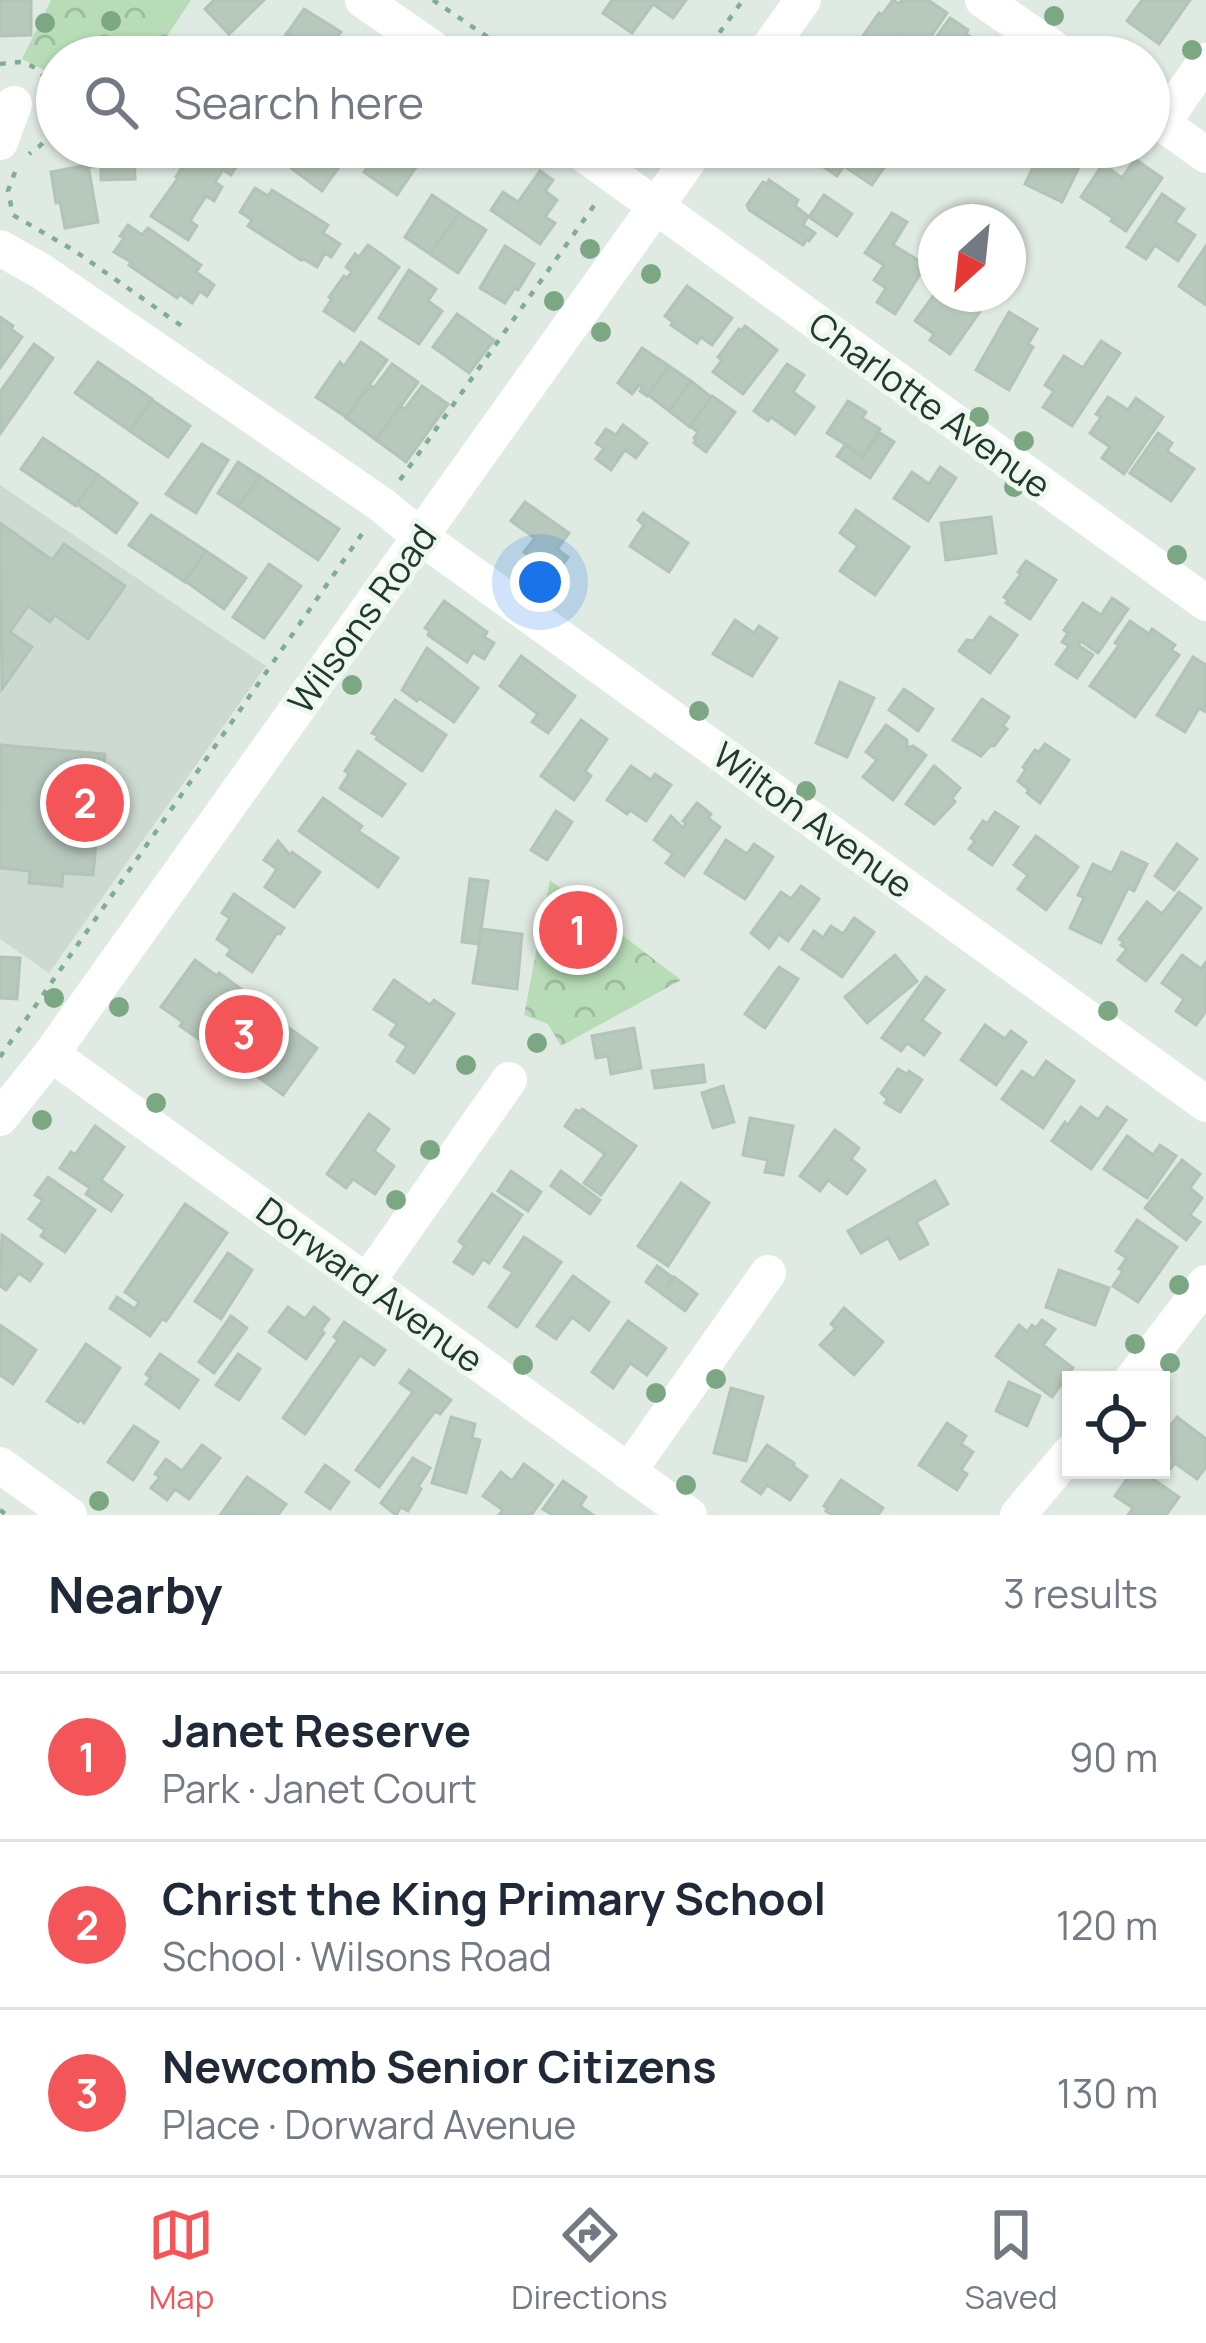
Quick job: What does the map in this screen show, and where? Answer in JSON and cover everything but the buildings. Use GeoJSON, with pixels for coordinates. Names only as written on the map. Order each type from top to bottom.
{"type":"FeatureCollection","features":[{"type":"Feature","properties":{"kind":"street"},"geometry":{"type":"LineString","coordinates":[[363,0],[415,36]]}},
{"type":"Feature","properties":{"kind":"street"},"geometry":{"type":"LineString","coordinates":[[777,36],[803,0]]}},
{"type":"Feature","properties":{"kind":"street"},"geometry":{"type":"LineString","coordinates":[[983,0],[1035,36]]}},
{"type":"Feature","properties":{"kind":"street"},"geometry":{"type":"LineString","coordinates":[[1170,102],[1206,62]]}},
{"type":"Feature","properties":{"kind":"street"},"geometry":{"type":"LineString","coordinates":[[0,142],[14,104]]}},
{"type":"Feature","properties":{"kind":"street"},"geometry":{"type":"LineString","coordinates":[[1170,129],[1206,155]]}},
{"type":"Feature","properties":{"kind":"street","name":"Charlotte Avenue"},"geometry":{"type":"LineString","coordinates":[[604,168],[1206,604]]}},
{"type":"Feature","properties":{"kind":"street","name":"Wilsons Road"},"geometry":{"type":"LineString","coordinates":[[0,1139],[12,1104],[683,168]]}},
{"type":"Feature","properties":{"kind":"street","name":"Wilton Avenue"},"geometry":{"type":"LineString","coordinates":[[0,248],[387,489],[421,537],[1206,1104]]}},
{"type":"Feature","properties":{"kind":"street","name":"Dorward Avenue"},"geometry":{"type":"LineString","coordinates":[[51,1054],[689,1515]]}},
{"type":"Feature","properties":{"kind":"street"},"geometry":{"type":"LineString","coordinates":[[368,1282],[508,1080]]}},
{"type":"Feature","properties":{"kind":"street"},"geometry":{"type":"LineString","coordinates":[[628,1472],[768,1273]]}},
{"type":"Feature","properties":{"kind":"street"},"geometry":{"type":"LineString","coordinates":[[1139,1371],[1206,1283]]}},
{"type":"Feature","properties":{"kind":"street"},"geometry":{"type":"LineString","coordinates":[[1018,1515],[1062,1463]]}},
{"type":"Feature","properties":{"kind":"street"},"geometry":{"type":"LineString","coordinates":[[0,1465],[69,1515]]}},
{"type":"Feature","properties":{"kind":"path"},"geometry":{"type":"LineString","coordinates":[[433,0],[486,36]]}},
{"type":"Feature","properties":{"kind":"path"},"geometry":{"type":"LineString","coordinates":[[717,36],[743,0]]}},
{"type":"Feature","properties":{"kind":"path"},"geometry":{"type":"LineString","coordinates":[[0,64],[17,62],[36,72]]}},
{"type":"Feature","properties":{"kind":"path"},"geometry":{"type":"LineString","coordinates":[[36,149],[18,164],[8,190],[13,215],[75,251],[187,329]]}},
{"type":"Feature","properties":{"kind":"path"},"geometry":{"type":"LineString","coordinates":[[0,1057],[387,489],[409,467],[616,176]]}},
{"type":"Feature","properties":{"kind":"path"},"geometry":{"type":"LineString","coordinates":[[387,489],[409,467]]}},
{"type":"Feature","properties":{"kind":"path"},"geometry":{"type":"LineString","coordinates":[[0,1510],[7,1515]]}},
{"type":"Feature","properties":{"kind":"shaded area"},"geometry":{"type":"Polygon","coordinates":[[[0,485],[266,666],[49,973],[0,939],[0,485]]]}},
{"type":"Feature","properties":{"kind":"green space"},"geometry":{"type":"Polygon","coordinates":[[[51,0],[191,0],[167,36],[36,36],[36,66],[22,59],[51,0]]]}},
{"type":"Feature","properties":{"kind":"green space"},"geometry":{"type":"Polygon","coordinates":[[[550,880],[681,980],[561,1046],[548,1024],[524,1015],[550,880]]]}},
{"type":"Feature","properties":{"kind":"place","name":"Christ the King Primary School"},"geometry":{"type":"Point","coordinates":[85,803]}},
{"type":"Feature","properties":{"kind":"place","name":"Janet Reserve"},"geometry":{"type":"Point","coordinates":[578,930]}},
{"type":"Feature","properties":{"kind":"place","name":"Newcomb Senior Citizens"},"geometry":{"type":"Point","coordinates":[244,1034]}}]}
